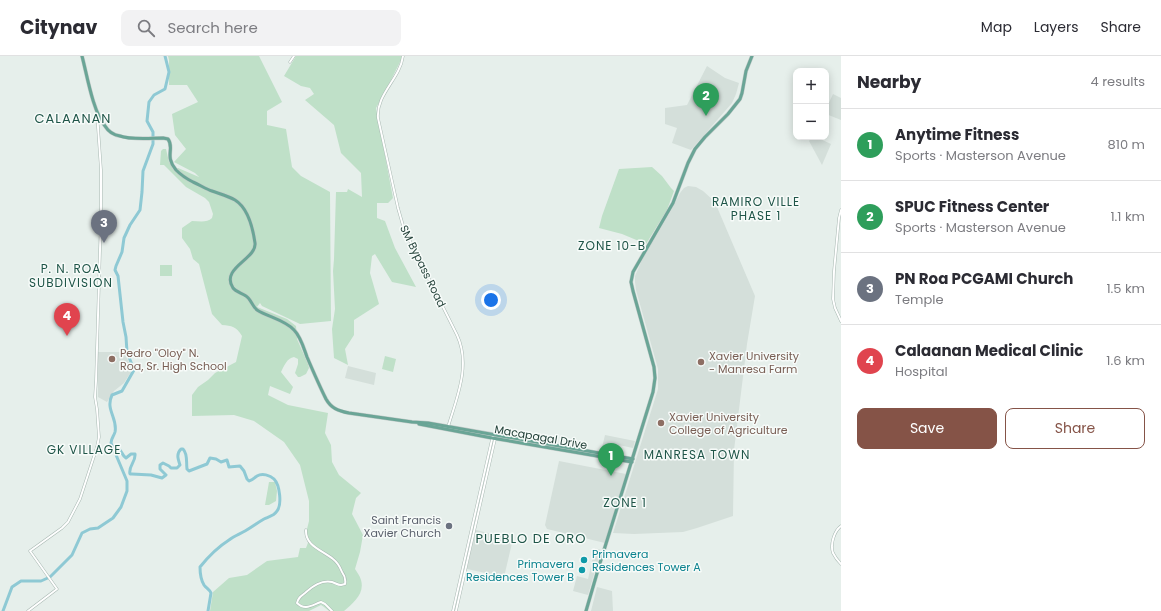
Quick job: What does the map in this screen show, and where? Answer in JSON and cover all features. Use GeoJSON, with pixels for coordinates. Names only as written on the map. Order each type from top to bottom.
{"type":"FeatureCollection","features":[{"type":"Feature","properties":{"kind":"main road"},"geometry":{"type":"LineString","coordinates":[[82,56],[97,112]]}},
{"type":"Feature","properties":{"kind":"main road"},"geometry":{"type":"LineString","coordinates":[[586,611],[654,392],[655,373],[653,359],[633,291],[631,282],[632,277],[640,259],[673,203],[688,163],[695,149],[740,99],[746,71],[752,56]]}},
{"type":"Feature","properties":{"kind":"main road","name":"Macapagal Drive"},"geometry":{"type":"LineString","coordinates":[[97,112],[106,128],[116,135],[125,137],[166,138],[171,144],[170,162],[181,175],[203,187],[235,200],[243,209],[252,228],[255,245],[253,251],[232,273],[231,280],[233,288],[237,292],[246,296],[257,310],[283,323],[296,332],[330,406],[344,412],[428,423],[494,437],[632,460]]}},
{"type":"Feature","properties":{"kind":"street"},"geometry":{"type":"LineString","coordinates":[[290,62],[294,56]]}},
{"type":"Feature","properties":{"kind":"street","name":"SM Bypass Road"},"geometry":{"type":"LineString","coordinates":[[403,56],[400,68],[381,99],[378,108],[378,118],[404,229],[457,335],[462,348],[463,363],[460,387],[447,428]]}},
{"type":"Feature","properties":{"kind":"street"},"geometry":{"type":"LineString","coordinates":[[28,611],[57,590],[30,551],[65,526],[80,499],[99,437],[95,397],[101,217],[101,170],[97,112]]}},
{"type":"Feature","properties":{"kind":"street"},"geometry":{"type":"LineString","coordinates":[[841,210],[834,271],[833,298],[835,308],[841,321]]}},
{"type":"Feature","properties":{"kind":"street"},"geometry":{"type":"LineString","coordinates":[[454,611],[494,437]]}},
{"type":"Feature","properties":{"kind":"street"},"geometry":{"type":"LineString","coordinates":[[841,526],[836,532],[832,549],[834,555],[841,564]]}},
{"type":"Feature","properties":{"kind":"street"},"geometry":{"type":"LineString","coordinates":[[306,530],[306,536],[309,542],[336,562],[344,574],[346,582],[345,584],[341,585],[332,582],[318,583],[301,596],[297,603],[300,606],[306,607],[321,602],[332,611]]}},
{"type":"Feature","properties":{"kind":"shaded area"},"geometry":{"type":"Polygon","coordinates":[[[707,66],[725,78],[739,83],[732,103],[691,150],[672,143],[677,128],[665,124],[665,108],[687,105],[707,66]]]}},
{"type":"Feature","properties":{"kind":"shaded area"},"geometry":{"type":"Polygon","coordinates":[[[833,94],[841,98],[841,120],[829,115],[829,103],[833,94]]]}},
{"type":"Feature","properties":{"kind":"shaded area"},"geometry":{"type":"Polygon","coordinates":[[[822,140],[831,144],[822,165],[809,141],[822,140]]]}},
{"type":"Feature","properties":{"kind":"shaded area","name":"Xavier University - Manresa Farm"},"geometry":{"type":"Polygon","coordinates":[[[688,186],[696,187],[703,191],[714,201],[755,296],[747,344],[734,450],[733,516],[683,532],[634,534],[613,533],[658,389],[658,369],[636,290],[635,276],[642,260],[680,193],[688,186]]]}},
{"type":"Feature","properties":{"kind":"shaded area"},"geometry":{"type":"Polygon","coordinates":[[[98,352],[124,352],[131,367],[131,372],[124,383],[114,391],[107,402],[98,397],[98,352]]]}},
{"type":"Feature","properties":{"kind":"shaded area"},"geometry":{"type":"Polygon","coordinates":[[[348,366],[376,373],[374,385],[345,378],[348,366]]]}},
{"type":"Feature","properties":{"kind":"shaded area"},"geometry":{"type":"Polygon","coordinates":[[[605,435],[635,441],[633,448],[609,443],[607,453],[601,452],[605,435]]]}},
{"type":"Feature","properties":{"kind":"shaded area"},"geometry":{"type":"Polygon","coordinates":[[[559,461],[626,474],[605,543],[547,529],[545,525],[559,461]]]}},
{"type":"Feature","properties":{"kind":"shaded area"},"geometry":{"type":"Polygon","coordinates":[[[476,530],[513,539],[504,577],[467,569],[476,530]]]}},
{"type":"Feature","properties":{"kind":"shaded area"},"geometry":{"type":"Polygon","coordinates":[[[595,548],[601,550],[588,595],[573,591],[577,576],[588,579],[595,548]]]}},
{"type":"Feature","properties":{"kind":"shaded area"},"geometry":{"type":"Polygon","coordinates":[[[597,587],[612,591],[613,611],[591,611],[597,587]]]}},
{"type":"Feature","properties":{"kind":"green space"},"geometry":{"type":"Polygon","coordinates":[[[168,56],[259,56],[282,102],[267,111],[267,125],[286,129],[292,167],[301,176],[330,192],[331,321],[300,324],[262,306],[260,303],[257,307],[287,319],[296,326],[297,339],[309,368],[306,374],[298,377],[295,373],[298,359],[294,357],[289,359],[281,372],[293,387],[290,394],[270,386],[268,395],[288,405],[328,413],[325,433],[331,445],[332,462],[339,475],[361,493],[356,498],[352,514],[363,535],[355,569],[362,585],[360,594],[344,611],[329,611],[321,605],[309,611],[210,611],[213,592],[229,578],[247,575],[267,561],[298,557],[300,548],[306,548],[309,540],[306,533],[309,521],[309,501],[300,465],[284,442],[254,421],[234,415],[192,416],[192,395],[198,387],[215,373],[236,362],[242,336],[234,327],[222,325],[212,314],[199,264],[193,259],[190,249],[182,238],[182,228],[192,221],[205,221],[212,218],[213,214],[209,202],[186,187],[164,165],[160,165],[161,151],[166,149],[169,162],[173,169],[178,168],[199,177],[195,173],[174,162],[186,149],[175,135],[172,114],[198,102],[187,85],[169,85],[168,56]]]}},
{"type":"Feature","properties":{"kind":"green space"},"geometry":{"type":"Polygon","coordinates":[[[296,56],[403,56],[376,108],[393,198],[388,203],[377,203],[377,218],[385,221],[395,248],[416,287],[392,282],[375,254],[372,256],[370,273],[379,304],[354,320],[354,335],[345,349],[348,365],[334,358],[332,329],[335,309],[333,271],[336,192],[347,192],[348,189],[362,197],[361,173],[341,153],[334,125],[305,100],[314,94],[310,88],[301,86],[284,76],[296,56]]]}},
{"type":"Feature","properties":{"kind":"green space"},"geometry":{"type":"Polygon","coordinates":[[[652,167],[662,176],[674,191],[667,210],[646,244],[622,234],[599,228],[619,169],[652,167]]]}},
{"type":"Feature","properties":{"kind":"green space"},"geometry":{"type":"Polygon","coordinates":[[[160,265],[172,265],[172,276],[160,276],[160,265]]]}},
{"type":"Feature","properties":{"kind":"green space"},"geometry":{"type":"Polygon","coordinates":[[[385,356],[396,359],[393,372],[382,369],[385,356]]]}},
{"type":"Feature","properties":{"kind":"green space"},"geometry":{"type":"Polygon","coordinates":[[[269,482],[275,482],[277,491],[276,501],[269,505],[265,505],[269,482]]]}},
{"type":"Feature","properties":{"kind":"waterway"},"geometry":{"type":"LineString","coordinates":[[3,611],[12,587],[21,581],[41,581],[50,577],[72,555],[82,533],[90,529],[98,528],[113,518],[121,507],[127,491],[127,481],[111,443],[115,432],[115,422],[111,410],[110,400],[112,395],[122,391],[134,370],[127,352],[118,276],[115,270],[122,252],[124,238],[130,225],[140,210],[143,171],[153,144],[153,132],[147,121],[149,102],[154,95],[165,89],[169,72],[165,56]]}},
{"type":"Feature","properties":{"kind":"waterway"},"geometry":{"type":"LineString","coordinates":[[113,447],[120,450],[126,458],[131,454],[135,454],[130,469],[130,474],[151,475],[162,478],[166,475],[160,469],[160,465],[163,463],[171,468],[177,468],[180,465],[178,453],[181,449],[183,449],[185,451],[187,469],[189,471],[207,464],[210,458],[221,462],[227,460],[229,467],[240,466],[249,481],[259,475],[266,475],[270,476],[276,482],[280,500],[279,508],[276,513],[233,537],[213,552],[200,567],[203,583],[211,593],[208,611]]}},
{"type":"Feature","properties":{"kind":"place","name":"SPUC Fitness Center"},"geometry":{"type":"Point","coordinates":[706,116]}},
{"type":"Feature","properties":{"kind":"place","name":"PN Roa PCGAMI Church"},"geometry":{"type":"Point","coordinates":[104,243]}},
{"type":"Feature","properties":{"kind":"place","name":"Calaanan Medical Clinic"},"geometry":{"type":"Point","coordinates":[67,336]}},
{"type":"Feature","properties":{"kind":"place","name":"Pedro \"Oloy\" N. Roa, Sr. High School"},"geometry":{"type":"Point","coordinates":[112,359]}},
{"type":"Feature","properties":{"kind":"place","name":"Xavier University - Manresa Farm"},"geometry":{"type":"Point","coordinates":[701,362]}},
{"type":"Feature","properties":{"kind":"place","name":"Xavier University College of Agriculture"},"geometry":{"type":"Point","coordinates":[661,423]}},
{"type":"Feature","properties":{"kind":"place","name":"Anytime Fitness"},"geometry":{"type":"Point","coordinates":[611,476]}},
{"type":"Feature","properties":{"kind":"place","name":"Saint Francis Xavier Church"},"geometry":{"type":"Point","coordinates":[449,526]}},
{"type":"Feature","properties":{"kind":"place","name":"Primavera Residences Tower A"},"geometry":{"type":"Point","coordinates":[584,560]}},
{"type":"Feature","properties":{"kind":"place","name":"Primavera Residences Tower B"},"geometry":{"type":"Point","coordinates":[582,570]}},
{"type":"Feature","properties":{"kind":"district","name":"CALAANAN"},"geometry":{"type":"Point","coordinates":[73,118]}},
{"type":"Feature","properties":{"kind":"district","name":"RAMIRO VILLE PHASE 1"},"geometry":{"type":"Point","coordinates":[756,209]}},
{"type":"Feature","properties":{"kind":"district","name":"ZONE 10-B"},"geometry":{"type":"Point","coordinates":[612,246]}},
{"type":"Feature","properties":{"kind":"district","name":"P. N. ROA SUBDIVISION"},"geometry":{"type":"Point","coordinates":[71,276]}},
{"type":"Feature","properties":{"kind":"district","name":"GK VILLAGE"},"geometry":{"type":"Point","coordinates":[84,450]}},
{"type":"Feature","properties":{"kind":"district","name":"MANRESA TOWN"},"geometry":{"type":"Point","coordinates":[697,455]}},
{"type":"Feature","properties":{"kind":"district","name":"ZONE 1"},"geometry":{"type":"Point","coordinates":[625,503]}},
{"type":"Feature","properties":{"kind":"district","name":"PUEBLO DE ORO"},"geometry":{"type":"Point","coordinates":[531,538]}}]}
